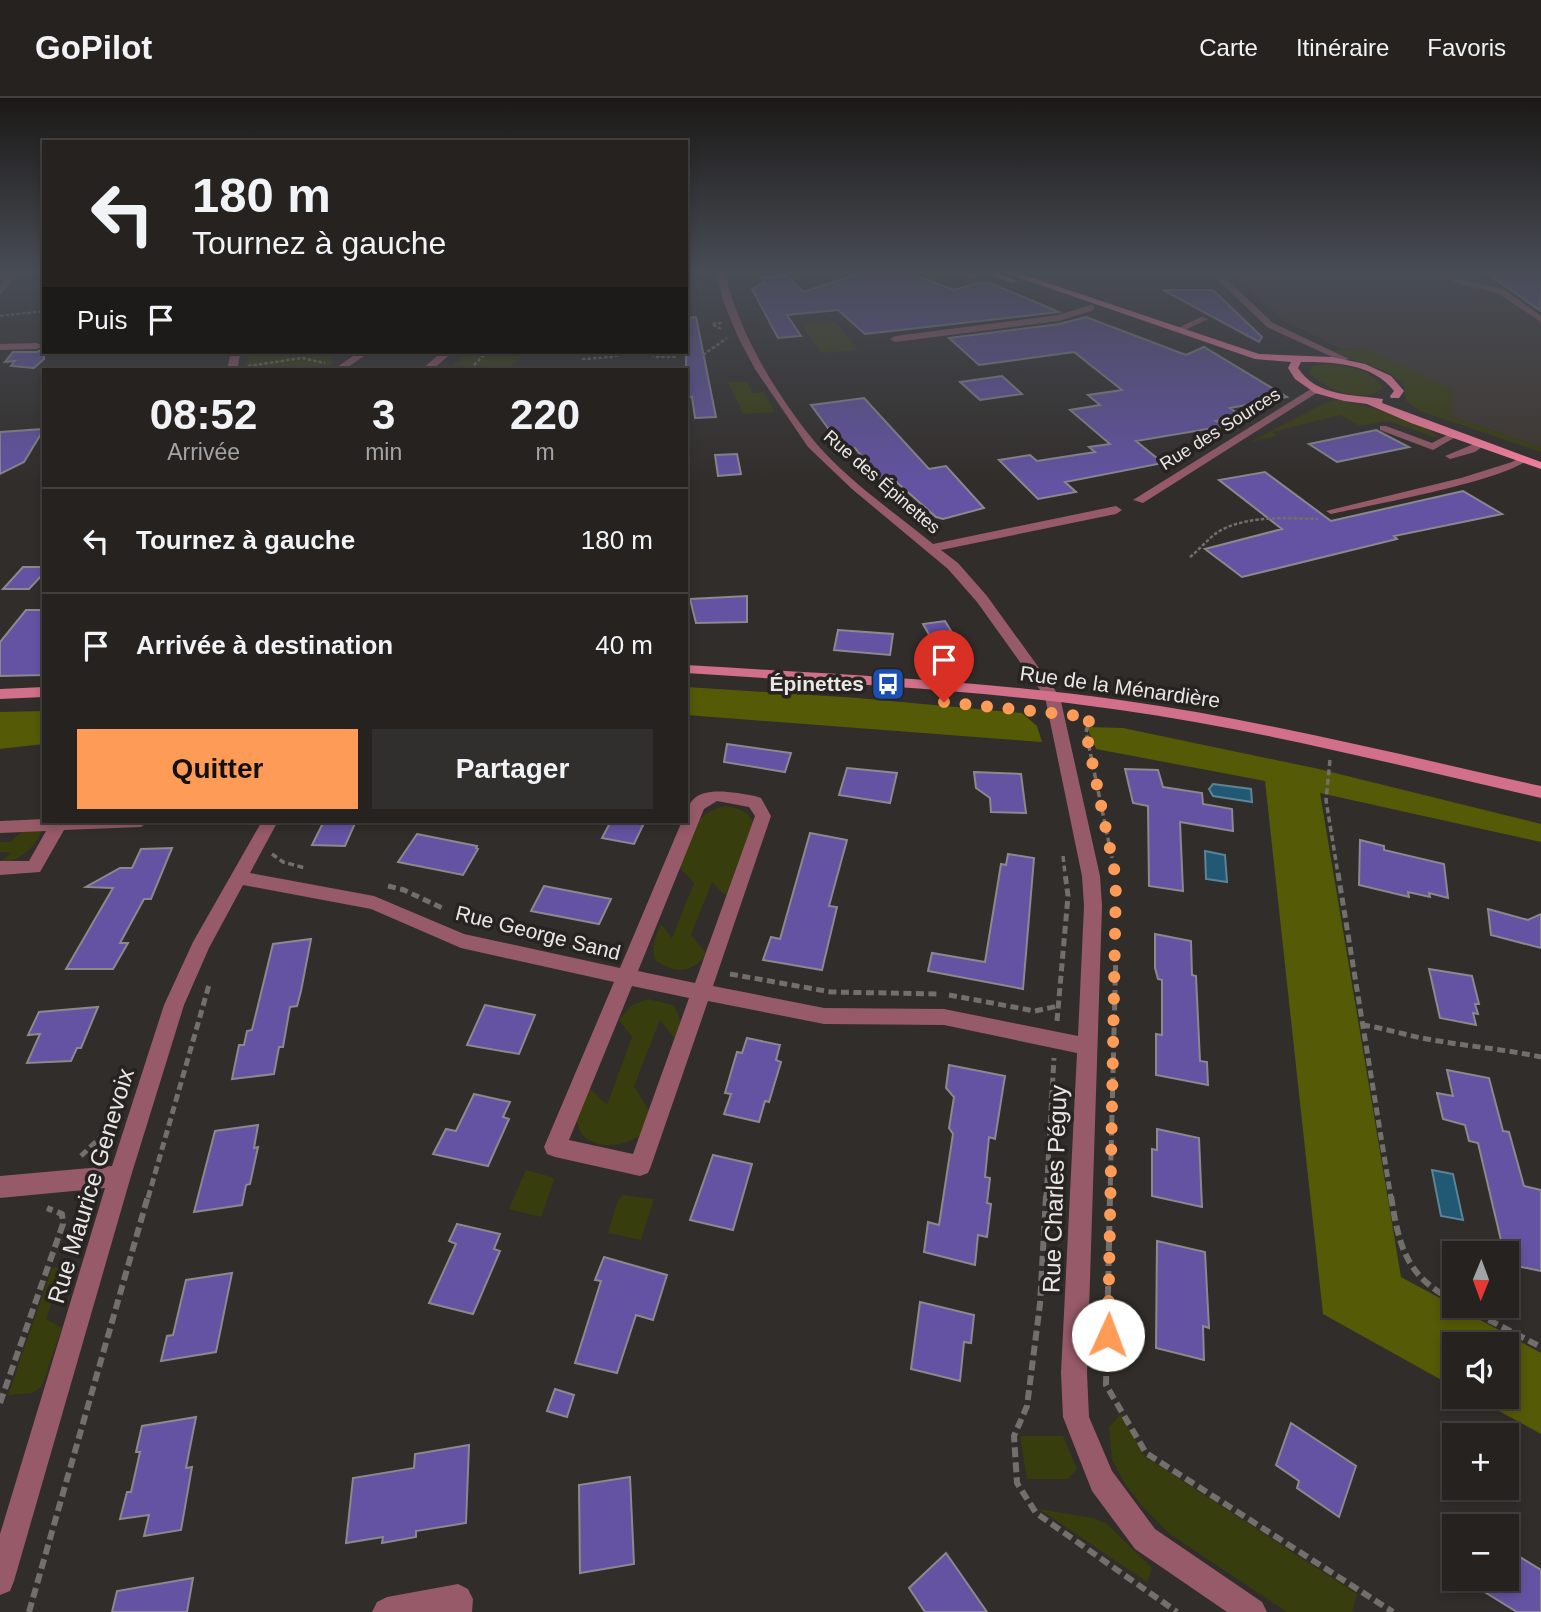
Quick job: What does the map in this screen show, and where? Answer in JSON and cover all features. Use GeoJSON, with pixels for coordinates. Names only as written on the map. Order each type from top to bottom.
{"type":"FeatureCollection","features":[{"type":"Feature","properties":{"kind":"main road"},"geometry":{"type":"LineString","coordinates":[[1197,343],[1296,375],[1318,389],[1343,399],[1368,401],[1395,396],[1399,391],[1391,381],[1344,359],[1312,358],[1297,361],[1258,357],[1215,343]]}},
{"type":"Feature","properties":{"kind":"main road"},"geometry":{"type":"LineString","coordinates":[[1296,375],[1293,368],[1297,361]]}},
{"type":"Feature","properties":{"kind":"main road"},"geometry":{"type":"LineString","coordinates":[[1395,396],[1415,412],[1541,456]]}},
{"type":"Feature","properties":{"kind":"main road"},"geometry":{"type":"LineString","coordinates":[[1368,401],[1541,466]]}},
{"type":"Feature","properties":{"kind":"main road","name":"Rue de la Ménardière"},"geometry":{"type":"LineString","coordinates":[[688,669],[1055,705],[1121,705],[1258,729],[1541,792]]}},
{"type":"Feature","properties":{"kind":"main road"},"geometry":{"type":"LineString","coordinates":[[0,694],[42,692]]}},
{"type":"Feature","properties":{"kind":"street","name":"Rue des Épinettes"},"geometry":{"type":"LineString","coordinates":[[747,343],[760,369],[812,445],[856,487],[953,566],[982,599],[1055,705]]}},
{"type":"Feature","properties":{"kind":"street"},"geometry":{"type":"LineString","coordinates":[[1307,344],[1313,350],[1312,358]]}},
{"type":"Feature","properties":{"kind":"street"},"geometry":{"type":"LineString","coordinates":[[1307,344],[1344,359]]}},
{"type":"Feature","properties":{"kind":"street"},"geometry":{"type":"LineString","coordinates":[[0,348],[37,346]]}},
{"type":"Feature","properties":{"kind":"street"},"geometry":{"type":"LineString","coordinates":[[341,368],[362,354]]}},
{"type":"Feature","properties":{"kind":"street"},"geometry":{"type":"LineString","coordinates":[[428,368],[446,354]]}},
{"type":"Feature","properties":{"kind":"street","name":"Rue des Sources"},"geometry":{"type":"LineString","coordinates":[[1139,500],[1318,389]]}},
{"type":"Feature","properties":{"kind":"street"},"geometry":{"type":"LineString","coordinates":[[931,548],[1116,510]]}},
{"type":"Feature","properties":{"kind":"street","name":"Rue Charles Péguy"},"geometry":{"type":"LineString","coordinates":[[1055,705],[1091,877],[1093,906],[1074,1373],[1076,1417],[1102,1481],[1145,1539],[1252,1612]]}},
{"type":"Feature","properties":{"kind":"street","name":"Rue George Sand"},"geometry":{"type":"LineString","coordinates":[[717,795],[755,802],[764,816],[702,992],[640,1166],[555,1147],[697,806],[704,799],[717,795]]}},
{"type":"Feature","properties":{"kind":"street"},"geometry":{"type":"LineString","coordinates":[[0,827],[86,823]]}},
{"type":"Feature","properties":{"kind":"street","name":"Rue Maurice Genevoix"},"geometry":{"type":"LineString","coordinates":[[0,1581],[174,1004],[200,947],[269,823]]}},
{"type":"Feature","properties":{"kind":"street"},"geometry":{"type":"LineString","coordinates":[[0,868],[34,867],[59,824]]}},
{"type":"Feature","properties":{"kind":"street","name":"Rue George Sand"},"geometry":{"type":"LineString","coordinates":[[239,878],[374,903],[461,942],[626,977],[824,1016],[944,1017],[1088,1047]]}},
{"type":"Feature","properties":{"kind":"street"},"geometry":{"type":"LineString","coordinates":[[0,1187],[120,1176]]}},
{"type":"Feature","properties":{"kind":"street"},"geometry":{"type":"LineString","coordinates":[[387,1612],[458,1599],[457,1612]]}},
{"type":"Feature","properties":{"kind":"lane"},"geometry":{"type":"LineString","coordinates":[[1383,428],[1433,447],[1454,435]]}},
{"type":"Feature","properties":{"kind":"lane"},"geometry":{"type":"LineString","coordinates":[[1450,456],[1471,450],[1480,444]]}},
{"type":"Feature","properties":{"kind":"lane"},"geometry":{"type":"LineString","coordinates":[[1329,514],[1464,480],[1516,464],[1522,459]]}},
{"type":"Feature","properties":{"kind":"path"},"geometry":{"type":"LineString","coordinates":[[703,355],[723,343]]}},
{"type":"Feature","properties":{"kind":"path"},"geometry":{"type":"LineString","coordinates":[[471,368],[485,354]]}},
{"type":"Feature","properties":{"kind":"path"},"geometry":{"type":"LineString","coordinates":[[582,359],[621,354]]}},
{"type":"Feature","properties":{"kind":"path"},"geometry":{"type":"LineString","coordinates":[[650,354],[656,357],[676,356]]}},
{"type":"Feature","properties":{"kind":"path"},"geometry":{"type":"LineString","coordinates":[[243,367],[302,358],[341,368]]}},
{"type":"Feature","properties":{"kind":"path"},"geometry":{"type":"LineString","coordinates":[[1190,557],[1203,548],[1216,533],[1227,529],[1279,518],[1329,514]]}},
{"type":"Feature","properties":{"kind":"path"},"geometry":{"type":"LineString","coordinates":[[1055,705],[1100,719]]}},
{"type":"Feature","properties":{"kind":"path"},"geometry":{"type":"LineString","coordinates":[[1090,717],[1086,732],[1113,865]]}},
{"type":"Feature","properties":{"kind":"path"},"geometry":{"type":"LineString","coordinates":[[1320,759],[1339,763]]}},
{"type":"Feature","properties":{"kind":"path"},"geometry":{"type":"LineString","coordinates":[[1330,761],[1326,800],[1397,1236],[1410,1268],[1434,1291],[1442,1295]]}},
{"type":"Feature","properties":{"kind":"path"},"geometry":{"type":"LineString","coordinates":[[1116,936],[1106,1385],[1146,1453],[1393,1612]]}},
{"type":"Feature","properties":{"kind":"path"},"geometry":{"type":"LineString","coordinates":[[29,1612],[212,978]]}},
{"type":"Feature","properties":{"kind":"path"},"geometry":{"type":"LineString","coordinates":[[1363,1025],[1391,1029],[1426,1039],[1541,1057]]}},
{"type":"Feature","properties":{"kind":"path"},"geometry":{"type":"LineString","coordinates":[[0,1403],[63,1224],[62,1214],[52,1209],[40,1208]]}},
{"type":"Feature","properties":{"kind":"path"},"geometry":{"type":"LineString","coordinates":[[1486,1318],[1541,1346]]}},
{"type":"Feature","properties":{"kind":"shaded area"},"geometry":{"type":"Polygon","coordinates":[[[1328,343],[1541,343],[1541,447],[1450,416],[1367,348],[1341,349],[1328,343]]]}},
{"type":"Feature","properties":{"kind":"green space"},"geometry":{"type":"Polygon","coordinates":[[[814,343],[852,343],[858,350],[822,353],[814,343]]]}},
{"type":"Feature","properties":{"kind":"green space"},"geometry":{"type":"Polygon","coordinates":[[[1367,348],[1453,390],[1450,416],[1541,447],[1541,452],[1420,411],[1406,401],[1404,387],[1397,379],[1379,369],[1329,351],[1367,348]]]}},
{"type":"Feature","properties":{"kind":"green space"},"geometry":{"type":"Polygon","coordinates":[[[250,354],[336,354],[328,360],[335,361],[326,368],[244,368],[250,354]]]}},
{"type":"Feature","properties":{"kind":"green space"},"geometry":{"type":"Polygon","coordinates":[[[467,354],[524,354],[509,368],[450,368],[467,354]]]}},
{"type":"Feature","properties":{"kind":"green space"},"geometry":{"type":"Polygon","coordinates":[[[1326,364],[1350,367],[1366,373],[1383,388],[1366,395],[1334,389],[1309,372],[1313,366],[1326,364]]]}},
{"type":"Feature","properties":{"kind":"green space"},"geometry":{"type":"Polygon","coordinates":[[[728,382],[747,382],[752,393],[764,392],[775,412],[743,414],[728,382]]]}},
{"type":"Feature","properties":{"kind":"green space"},"geometry":{"type":"Polygon","coordinates":[[[1337,400],[1407,419],[1440,439],[1388,421],[1360,426],[1340,415],[1272,432],[1277,436],[1250,442],[1325,403],[1337,400]]]}},
{"type":"Feature","properties":{"kind":"green space"},"geometry":{"type":"Polygon","coordinates":[[[688,687],[858,698],[1022,713],[1037,726],[1042,742],[688,715],[688,687]]]}},
{"type":"Feature","properties":{"kind":"green space"},"geometry":{"type":"Polygon","coordinates":[[[42,711],[42,744],[0,749],[0,712],[42,711]]]}},
{"type":"Feature","properties":{"kind":"green space"},"geometry":{"type":"Polygon","coordinates":[[[1087,727],[1123,728],[1319,769],[1541,824],[1541,842],[1320,793],[1401,1277],[1442,1299],[1442,1318],[1477,1318],[1502,1332],[1442,1332],[1442,1380],[1323,1314],[1265,781],[1096,749],[1087,727]]]}},
{"type":"Feature","properties":{"kind":"green space"},"geometry":{"type":"Polygon","coordinates":[[[726,806],[743,811],[754,825],[731,895],[724,894],[712,882],[691,935],[707,954],[695,965],[677,970],[656,961],[653,947],[655,938],[661,924],[672,938],[694,883],[678,866],[694,828],[706,814],[726,806]]]}},
{"type":"Feature","properties":{"kind":"green space"},"geometry":{"type":"Polygon","coordinates":[[[26,828],[42,830],[35,843],[20,857],[0,862],[11,853],[0,852],[0,842],[10,842],[26,828]]]}},
{"type":"Feature","properties":{"kind":"green space"},"geometry":{"type":"Polygon","coordinates":[[[648,999],[673,1005],[680,1023],[678,1043],[660,1020],[634,1086],[652,1116],[645,1130],[634,1139],[615,1145],[595,1143],[580,1132],[577,1122],[578,1107],[586,1085],[607,1105],[632,1037],[619,1020],[632,1005],[648,999]]]}},
{"type":"Feature","properties":{"kind":"green space"},"geometry":{"type":"Polygon","coordinates":[[[526,1170],[552,1177],[554,1180],[541,1217],[509,1209],[526,1170]]]}},
{"type":"Feature","properties":{"kind":"green space"},"geometry":{"type":"Polygon","coordinates":[[[623,1195],[654,1199],[641,1240],[608,1233],[617,1202],[623,1195]]]}},
{"type":"Feature","properties":{"kind":"green space"},"geometry":{"type":"Polygon","coordinates":[[[64,1267],[46,1319],[62,1328],[42,1386],[32,1393],[8,1395],[52,1268],[64,1267]]]}},
{"type":"Feature","properties":{"kind":"green space"},"geometry":{"type":"Polygon","coordinates":[[[1519,1341],[1541,1353],[1541,1434],[1495,1409],[1519,1409],[1519,1341]]]}},
{"type":"Feature","properties":{"kind":"green space"},"geometry":{"type":"Polygon","coordinates":[[[1121,1414],[1144,1456],[1357,1594],[1352,1612],[1287,1612],[1171,1535],[1143,1507],[1112,1460],[1109,1427],[1121,1414]]]}},
{"type":"Feature","properties":{"kind":"green space"},"geometry":{"type":"Polygon","coordinates":[[[1020,1436],[1063,1436],[1077,1469],[1068,1479],[1027,1479],[1020,1436]]]}},
{"type":"Feature","properties":{"kind":"green space"},"geometry":{"type":"Polygon","coordinates":[[[1039,1509],[1093,1518],[1106,1523],[1152,1568],[1147,1582],[1039,1509]]]}},
{"type":"Feature","properties":{"kind":"water"},"geometry":{"type":"Polygon","coordinates":[[[1213,784],[1251,789],[1252,802],[1213,796],[1209,789],[1213,784]]]}},
{"type":"Feature","properties":{"kind":"water"},"geometry":{"type":"Polygon","coordinates":[[[1205,851],[1225,855],[1227,882],[1206,879],[1205,851]]]}},
{"type":"Feature","properties":{"kind":"water"},"geometry":{"type":"Polygon","coordinates":[[[1432,1170],[1453,1174],[1463,1220],[1441,1216],[1432,1170]]]}},
{"type":"Feature","properties":{"kind":"building"},"geometry":{"type":"Polygon","coordinates":[[[688,343],[701,343],[716,417],[695,418],[692,397],[688,397],[688,343]]]}},
{"type":"Feature","properties":{"kind":"building"},"geometry":{"type":"Polygon","coordinates":[[[954,343],[1154,343],[1186,355],[1204,347],[1287,397],[1230,408],[1241,416],[1216,421],[1225,426],[1136,441],[1163,463],[1065,482],[1076,492],[1038,499],[999,460],[1030,455],[1037,461],[1095,452],[1089,447],[1110,444],[1070,410],[1100,405],[1088,395],[1122,390],[1074,352],[979,365],[954,343]]]}},
{"type":"Feature","properties":{"kind":"building"},"geometry":{"type":"Polygon","coordinates":[[[42,349],[44,359],[34,368],[11,366],[15,361],[5,362],[13,352],[37,352],[42,349]]]}},
{"type":"Feature","properties":{"kind":"building"},"geometry":{"type":"Polygon","coordinates":[[[1002,376],[1022,394],[980,400],[960,382],[1002,376]]]}},
{"type":"Feature","properties":{"kind":"building"},"geometry":{"type":"Polygon","coordinates":[[[864,398],[929,469],[946,466],[984,508],[943,519],[936,517],[893,479],[882,481],[855,448],[844,450],[811,405],[864,398]]]}},
{"type":"Feature","properties":{"kind":"building"},"geometry":{"type":"Polygon","coordinates":[[[42,429],[24,462],[0,474],[0,432],[42,429]]]}},
{"type":"Feature","properties":{"kind":"building"},"geometry":{"type":"Polygon","coordinates":[[[1376,430],[1409,447],[1337,462],[1309,444],[1376,430]]]}},
{"type":"Feature","properties":{"kind":"building"},"geometry":{"type":"Polygon","coordinates":[[[737,454],[741,474],[718,476],[715,455],[737,454]]]}},
{"type":"Feature","properties":{"kind":"building"},"geometry":{"type":"Polygon","coordinates":[[[1265,472],[1331,521],[1463,491],[1502,514],[1394,536],[1397,539],[1242,577],[1205,549],[1282,529],[1219,480],[1265,472]]]}},
{"type":"Feature","properties":{"kind":"building"},"geometry":{"type":"Polygon","coordinates":[[[23,567],[42,567],[42,575],[29,589],[3,589],[23,567]]]}},
{"type":"Feature","properties":{"kind":"building"},"geometry":{"type":"Polygon","coordinates":[[[747,596],[747,622],[696,623],[690,599],[747,596]]]}},
{"type":"Feature","properties":{"kind":"building"},"geometry":{"type":"Polygon","coordinates":[[[26,610],[42,610],[42,675],[0,676],[0,642],[26,610]]]}},
{"type":"Feature","properties":{"kind":"building"},"geometry":{"type":"Polygon","coordinates":[[[945,621],[959,644],[936,647],[923,624],[945,621]]]}},
{"type":"Feature","properties":{"kind":"building"},"geometry":{"type":"Polygon","coordinates":[[[838,630],[893,634],[890,655],[834,650],[838,630]]]}},
{"type":"Feature","properties":{"kind":"building"},"geometry":{"type":"Polygon","coordinates":[[[727,744],[791,753],[785,772],[724,762],[727,744]]]}},
{"type":"Feature","properties":{"kind":"building"},"geometry":{"type":"Polygon","coordinates":[[[847,768],[897,773],[890,803],[839,795],[847,768]]]}},
{"type":"Feature","properties":{"kind":"building"},"geometry":{"type":"Polygon","coordinates":[[[1125,769],[1158,770],[1163,787],[1202,793],[1203,804],[1232,809],[1233,831],[1180,822],[1183,891],[1149,886],[1148,806],[1133,803],[1125,769]]]}},
{"type":"Feature","properties":{"kind":"building"},"geometry":{"type":"Polygon","coordinates":[[[974,772],[1021,774],[1026,813],[991,812],[990,798],[976,788],[974,772]]]}},
{"type":"Feature","properties":{"kind":"building"},"geometry":{"type":"Polygon","coordinates":[[[323,823],[355,823],[345,846],[312,845],[323,823]]]}},
{"type":"Feature","properties":{"kind":"building"},"geometry":{"type":"Polygon","coordinates":[[[610,823],[644,823],[634,844],[602,838],[610,823]]]}},
{"type":"Feature","properties":{"kind":"building"},"geometry":{"type":"Polygon","coordinates":[[[810,833],[847,840],[829,906],[837,907],[822,970],[763,960],[771,937],[780,939],[810,833]]]}},
{"type":"Feature","properties":{"kind":"building"},"geometry":{"type":"Polygon","coordinates":[[[417,834],[477,846],[478,849],[463,875],[398,862],[417,834]]]}},
{"type":"Feature","properties":{"kind":"building"},"geometry":{"type":"Polygon","coordinates":[[[1360,840],[1384,846],[1384,850],[1444,864],[1448,898],[1429,893],[1430,897],[1408,892],[1409,897],[1359,885],[1360,840]]]}},
{"type":"Feature","properties":{"kind":"building"},"geometry":{"type":"Polygon","coordinates":[[[172,848],[151,899],[144,899],[120,943],[128,943],[113,969],[66,969],[113,888],[86,887],[120,868],[132,868],[141,849],[172,848]]]}},
{"type":"Feature","properties":{"kind":"building"},"geometry":{"type":"Polygon","coordinates":[[[1008,854],[1034,858],[1023,989],[928,971],[932,953],[985,962],[1001,864],[1006,865],[1008,854]]]}},
{"type":"Feature","properties":{"kind":"building"},"geometry":{"type":"Polygon","coordinates":[[[544,886],[611,899],[599,924],[531,911],[544,886]]]}},
{"type":"Feature","properties":{"kind":"building"},"geometry":{"type":"Polygon","coordinates":[[[1488,909],[1528,920],[1541,914],[1541,948],[1491,935],[1488,909]]]}},
{"type":"Feature","properties":{"kind":"building"},"geometry":{"type":"Polygon","coordinates":[[[1155,934],[1191,941],[1192,975],[1196,976],[1200,1061],[1207,1062],[1208,1085],[1156,1075],[1156,1034],[1162,1035],[1162,980],[1158,979],[1155,968],[1155,934]]]}},
{"type":"Feature","properties":{"kind":"building"},"geometry":{"type":"Polygon","coordinates":[[[311,939],[297,1006],[290,1007],[283,1047],[279,1047],[274,1074],[232,1079],[239,1045],[244,1045],[247,1031],[252,1030],[273,944],[311,939]]]}},
{"type":"Feature","properties":{"kind":"building"},"geometry":{"type":"Polygon","coordinates":[[[1429,969],[1472,976],[1479,1004],[1475,1004],[1478,1014],[1473,1013],[1476,1025],[1440,1018],[1429,969]]]}},
{"type":"Feature","properties":{"kind":"building"},"geometry":{"type":"Polygon","coordinates":[[[485,1005],[535,1015],[519,1054],[467,1045],[485,1005]]]}},
{"type":"Feature","properties":{"kind":"building"},"geometry":{"type":"Polygon","coordinates":[[[98,1007],[81,1048],[77,1048],[71,1061],[27,1063],[40,1034],[28,1035],[39,1012],[98,1007]]]}},
{"type":"Feature","properties":{"kind":"building"},"geometry":{"type":"Polygon","coordinates":[[[747,1038],[780,1045],[776,1060],[781,1062],[769,1102],[765,1101],[759,1122],[724,1114],[731,1094],[725,1093],[737,1052],[742,1053],[747,1038]]]}},
{"type":"Feature","properties":{"kind":"building"},"geometry":{"type":"Polygon","coordinates":[[[949,1065],[1005,1076],[995,1139],[989,1137],[985,1177],[990,1178],[987,1203],[991,1204],[987,1237],[978,1235],[975,1265],[924,1252],[928,1222],[939,1225],[953,1134],[949,1128],[954,1097],[946,1088],[949,1065]]]}},
{"type":"Feature","properties":{"kind":"building"},"geometry":{"type":"Polygon","coordinates":[[[1447,1070],[1489,1078],[1503,1131],[1509,1132],[1524,1186],[1541,1190],[1541,1271],[1519,1266],[1519,1241],[1501,1241],[1478,1143],[1469,1141],[1465,1125],[1443,1119],[1437,1093],[1453,1096],[1447,1070]]]}},
{"type":"Feature","properties":{"kind":"building"},"geometry":{"type":"Polygon","coordinates":[[[474,1094],[510,1102],[503,1117],[509,1119],[488,1166],[433,1154],[446,1129],[456,1131],[474,1094]]]}},
{"type":"Feature","properties":{"kind":"building"},"geometry":{"type":"Polygon","coordinates":[[[258,1125],[254,1148],[258,1147],[250,1184],[246,1185],[242,1205],[194,1212],[215,1131],[258,1125]]]}},
{"type":"Feature","properties":{"kind":"building"},"geometry":{"type":"Polygon","coordinates":[[[1157,1129],[1199,1138],[1202,1207],[1152,1196],[1152,1149],[1157,1150],[1157,1129]]]}},
{"type":"Feature","properties":{"kind":"building"},"geometry":{"type":"Polygon","coordinates":[[[713,1155],[752,1164],[733,1230],[690,1220],[713,1155]]]}},
{"type":"Feature","properties":{"kind":"building"},"geometry":{"type":"Polygon","coordinates":[[[457,1224],[500,1234],[494,1249],[500,1251],[473,1314],[429,1303],[456,1244],[449,1241],[457,1224]]]}},
{"type":"Feature","properties":{"kind":"building"},"geometry":{"type":"Polygon","coordinates":[[[1157,1241],[1205,1252],[1209,1328],[1203,1326],[1204,1360],[1156,1348],[1157,1241]]]}},
{"type":"Feature","properties":{"kind":"building"},"geometry":{"type":"Polygon","coordinates":[[[604,1257],[667,1275],[653,1320],[636,1315],[617,1373],[575,1363],[601,1281],[595,1280],[604,1257]]]}},
{"type":"Feature","properties":{"kind":"building"},"geometry":{"type":"Polygon","coordinates":[[[232,1273],[216,1352],[161,1361],[167,1336],[173,1335],[186,1280],[232,1273]]]}},
{"type":"Feature","properties":{"kind":"building"},"geometry":{"type":"Polygon","coordinates":[[[920,1302],[974,1315],[971,1343],[964,1342],[960,1381],[911,1369],[920,1302]]]}},
{"type":"Feature","properties":{"kind":"building"},"geometry":{"type":"Polygon","coordinates":[[[555,1389],[574,1395],[567,1417],[547,1411],[555,1389]]]}},
{"type":"Feature","properties":{"kind":"building"},"geometry":{"type":"Polygon","coordinates":[[[196,1417],[186,1468],[192,1467],[181,1530],[144,1536],[149,1515],[120,1519],[127,1492],[131,1492],[140,1452],[136,1452],[142,1426],[196,1417]]]}},
{"type":"Feature","properties":{"kind":"building"},"geometry":{"type":"Polygon","coordinates":[[[1291,1423],[1356,1466],[1339,1517],[1297,1488],[1299,1481],[1276,1465],[1291,1423]]]}},
{"type":"Feature","properties":{"kind":"building"},"geometry":{"type":"Polygon","coordinates":[[[469,1445],[466,1523],[416,1531],[416,1537],[382,1543],[383,1537],[346,1543],[353,1478],[414,1468],[415,1454],[469,1445]]]}},
{"type":"Feature","properties":{"kind":"building"},"geometry":{"type":"Polygon","coordinates":[[[630,1477],[634,1564],[580,1573],[579,1485],[630,1477]]]}},
{"type":"Feature","properties":{"kind":"building"},"geometry":{"type":"Polygon","coordinates":[[[946,1553],[987,1612],[925,1612],[909,1588],[946,1553]]]}},
{"type":"Feature","properties":{"kind":"building"},"geometry":{"type":"Polygon","coordinates":[[[1519,1556],[1541,1570],[1541,1612],[1517,1612],[1483,1591],[1519,1591],[1519,1556]]]}},
{"type":"Feature","properties":{"kind":"building"},"geometry":{"type":"Polygon","coordinates":[[[193,1578],[187,1612],[112,1612],[117,1591],[193,1578]]]}},
{"type":"Feature","properties":{"kind":"place","name":"Épinettes"},"geometry":{"type":"Point","coordinates":[888,684]}},
{"type":"Feature","properties":{"kind":"route"},"geometry":{"type":"LineString","coordinates":[[944,702],[1090,717],[1086,732],[1116,878],[1108,1335]]}}]}
